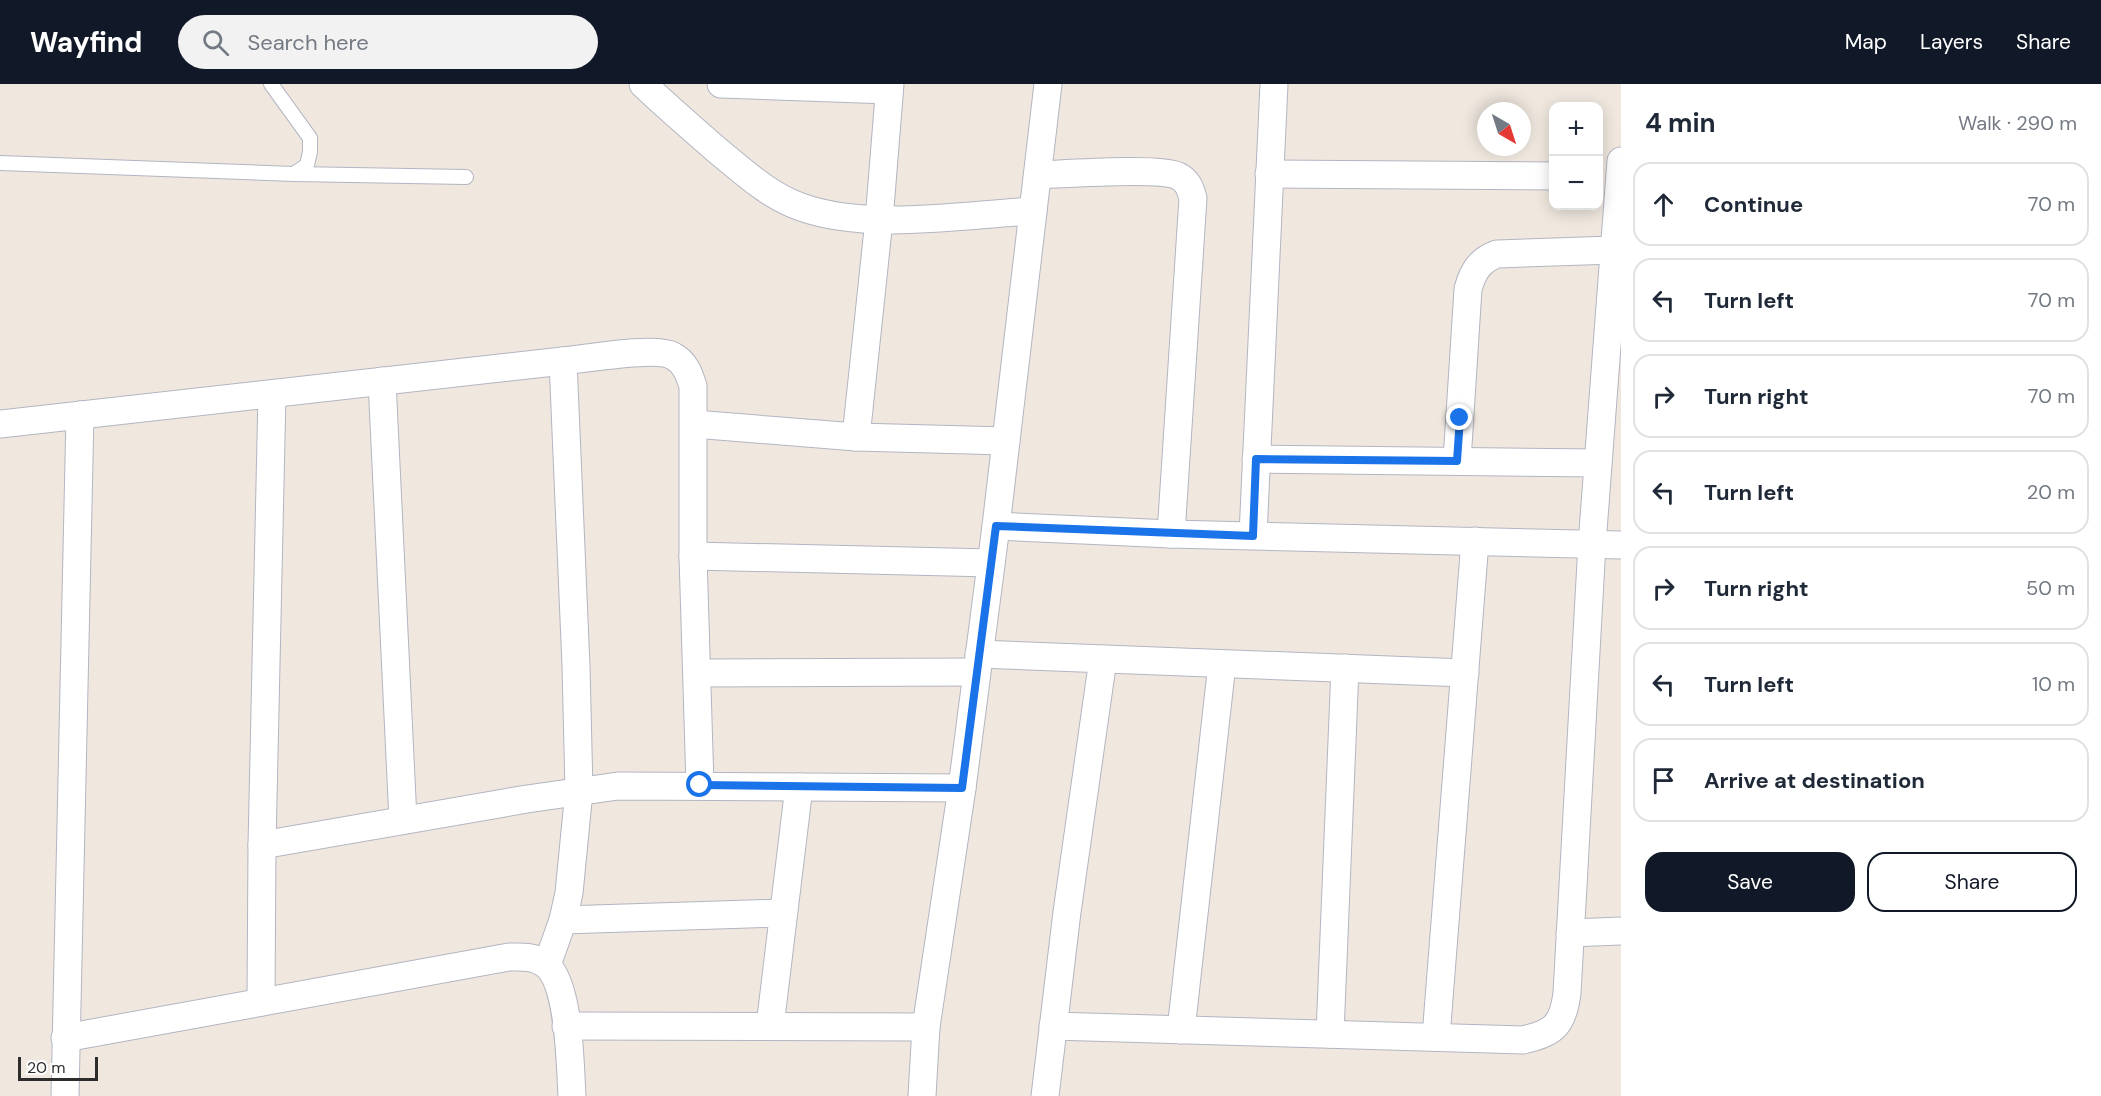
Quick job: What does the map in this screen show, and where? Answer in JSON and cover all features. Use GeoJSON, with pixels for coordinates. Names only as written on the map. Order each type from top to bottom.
{"type":"FeatureCollection","features":[{"type":"Feature","properties":{"kind":"street"},"geometry":{"type":"LineString","coordinates":[[643,84],[669,109],[765,189],[800,207],[834,216],[879,220],[1033,211]]}},
{"type":"Feature","properties":{"kind":"street"},"geometry":{"type":"LineString","coordinates":[[721,84],[890,87],[879,220],[856,437]]}},
{"type":"Feature","properties":{"kind":"street"},"geometry":{"type":"LineString","coordinates":[[922,1096],[926,1027],[962,788],[996,526],[1048,84]]}},
{"type":"Feature","properties":{"kind":"street"},"geometry":{"type":"LineString","coordinates":[[1253,536],[1274,84]]}},
{"type":"Feature","properties":{"kind":"street"},"geometry":{"type":"LineString","coordinates":[[1053,1026],[1522,1040],[1545,1035],[1559,1022],[1565,1008],[1597,463],[1614,250],[1613,171]]}},
{"type":"Feature","properties":{"kind":"street"},"geometry":{"type":"LineString","coordinates":[[1038,175],[1152,172],[1177,175],[1188,184],[1194,198],[1171,534]]}},
{"type":"Feature","properties":{"kind":"street"},"geometry":{"type":"LineString","coordinates":[[1269,174],[1549,176]]}},
{"type":"Feature","properties":{"kind":"street"},"geometry":{"type":"LineString","coordinates":[[1457,461],[1468,289],[1471,277],[1478,266],[1485,258],[1497,254],[1614,250]]}},
{"type":"Feature","properties":{"kind":"street"},"geometry":{"type":"LineString","coordinates":[[0,424],[562,361],[654,352],[673,355],[687,369],[693,386],[693,556],[700,785]]}},
{"type":"Feature","properties":{"kind":"street"},"geometry":{"type":"LineString","coordinates":[[547,965],[562,920],[571,882],[579,791],[576,666],[562,361]]}},
{"type":"Feature","properties":{"kind":"street"},"geometry":{"type":"LineString","coordinates":[[382,381],[403,820]]}},
{"type":"Feature","properties":{"kind":"street"},"geometry":{"type":"LineString","coordinates":[[261,1002],[262,845],[272,394]]}},
{"type":"Feature","properties":{"kind":"street"},"geometry":{"type":"LineString","coordinates":[[65,1096],[80,415]]}},
{"type":"Feature","properties":{"kind":"street"},"geometry":{"type":"LineString","coordinates":[[694,424],[856,437],[1006,441]]}},
{"type":"Feature","properties":{"kind":"street"},"geometry":{"type":"LineString","coordinates":[[1256,459],[1597,463]]}},
{"type":"Feature","properties":{"kind":"street"},"geometry":{"type":"LineString","coordinates":[[996,526],[1171,534],[1621,545]]}},
{"type":"Feature","properties":{"kind":"street"},"geometry":{"type":"LineString","coordinates":[[1436,1037],[1475,541]]}},
{"type":"Feature","properties":{"kind":"street"},"geometry":{"type":"LineString","coordinates":[[693,556],[991,563]]}},
{"type":"Feature","properties":{"kind":"street"},"geometry":{"type":"LineString","coordinates":[[698,673],[1103,659],[1465,673]]}},
{"type":"Feature","properties":{"kind":"street"},"geometry":{"type":"LineString","coordinates":[[1045,1096],[1066,912],[1103,659]]}},
{"type":"Feature","properties":{"kind":"street"},"geometry":{"type":"LineString","coordinates":[[1181,1030],[1222,664]]}},
{"type":"Feature","properties":{"kind":"street"},"geometry":{"type":"LineString","coordinates":[[1329,1034],[1346,668]]}},
{"type":"Feature","properties":{"kind":"street"},"geometry":{"type":"LineString","coordinates":[[262,845],[618,786],[962,788]]}},
{"type":"Feature","properties":{"kind":"street"},"geometry":{"type":"LineString","coordinates":[[770,1026],[799,787]]}},
{"type":"Feature","properties":{"kind":"street"},"geometry":{"type":"LineString","coordinates":[[562,920],[783,913]]}},
{"type":"Feature","properties":{"kind":"street"},"geometry":{"type":"LineString","coordinates":[[1570,933],[1621,932]]}},
{"type":"Feature","properties":{"kind":"street"},"geometry":{"type":"LineString","coordinates":[[65,1038],[509,957],[531,957],[547,965],[557,979],[564,1002],[572,1096]]}},
{"type":"Feature","properties":{"kind":"street"},"geometry":{"type":"LineString","coordinates":[[566,1026],[926,1027]]}},
{"type":"Feature","properties":{"kind":"lane"},"geometry":{"type":"LineString","coordinates":[[271,84],[309,138],[310,152],[306,165],[294,174]]}},
{"type":"Feature","properties":{"kind":"lane"},"geometry":{"type":"LineString","coordinates":[[0,163],[294,174],[466,177]]}},
{"type":"Feature","properties":{"kind":"route"},"geometry":{"type":"LineString","coordinates":[[700,785],[962,788],[996,526],[1253,536],[1256,459],[1457,461],[1460,418]]}}]}
